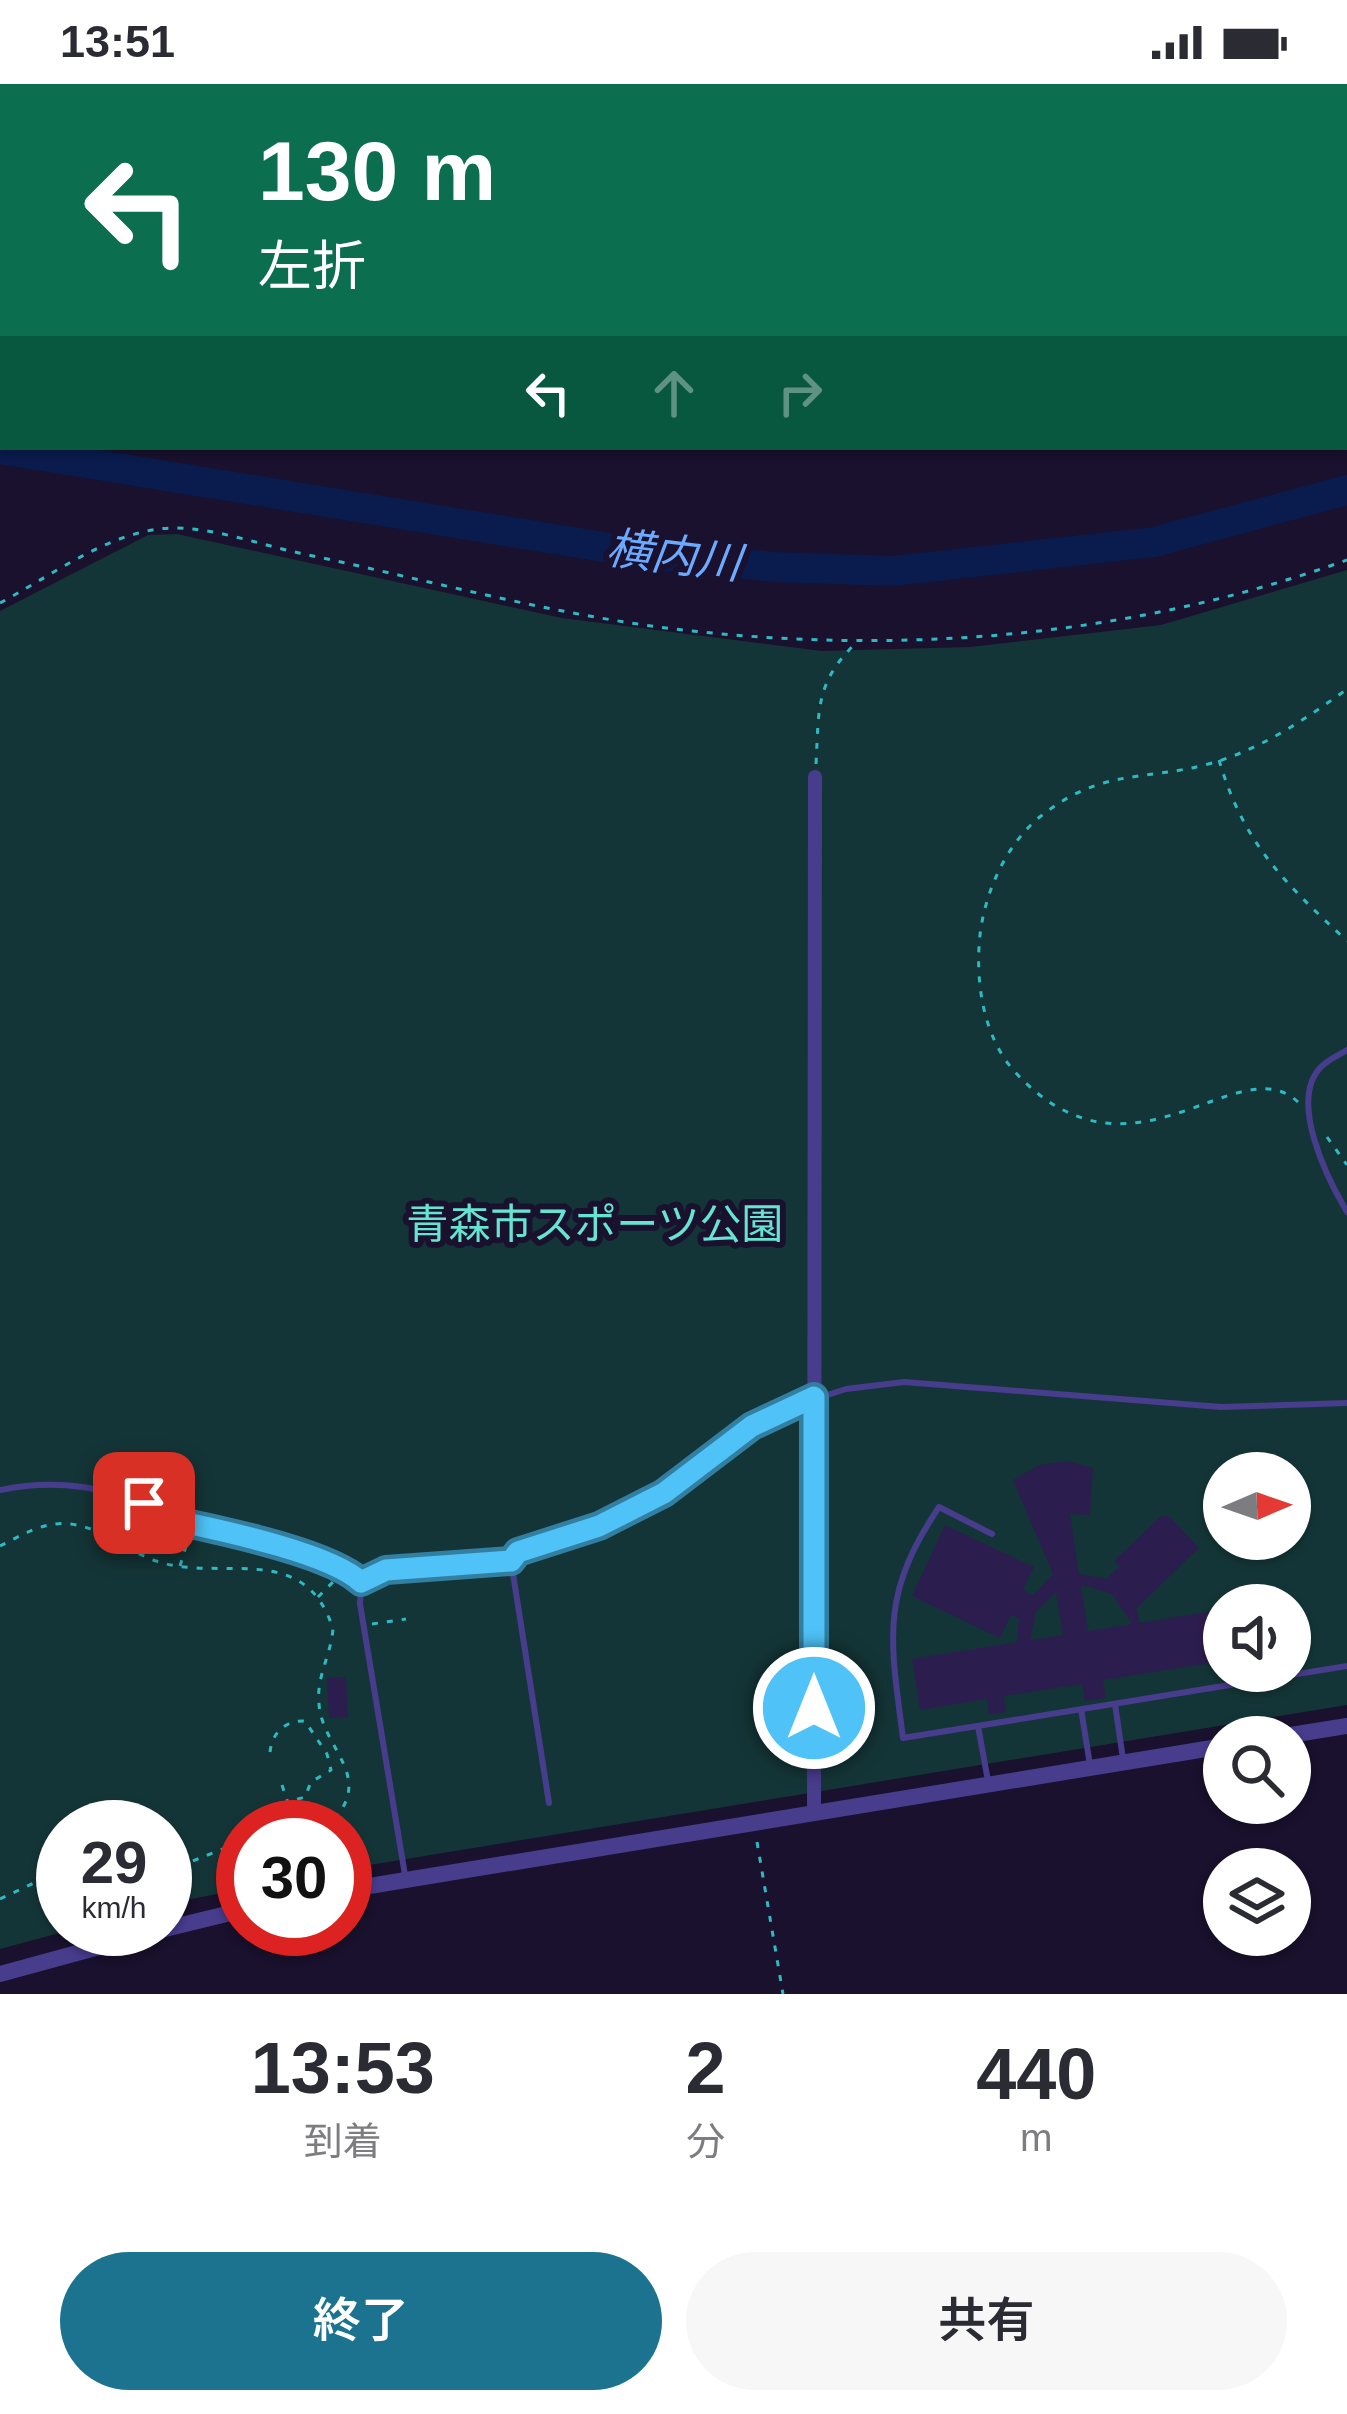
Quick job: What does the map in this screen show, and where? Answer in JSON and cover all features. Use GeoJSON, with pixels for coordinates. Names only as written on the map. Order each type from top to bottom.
{"type":"FeatureCollection","features":[{"type":"Feature","properties":{"kind":"street"},"geometry":{"type":"LineString","coordinates":[[814,1812],[815,777]]}},
{"type":"Feature","properties":{"kind":"street"},"geometry":{"type":"LineString","coordinates":[[1311,1732],[1347,1726]]}},
{"type":"Feature","properties":{"kind":"street"},"geometry":{"type":"LineString","coordinates":[[372,1886],[1203,1749]]}},
{"type":"Feature","properties":{"kind":"street"},"geometry":{"type":"LineString","coordinates":[[0,1974],[66,1956]]}},
{"type":"Feature","properties":{"kind":"lane"},"geometry":{"type":"LineString","coordinates":[[1347,1050],[1319,1068],[1310,1092],[1318,1162],[1347,1212]]}},
{"type":"Feature","properties":{"kind":"lane"},"geometry":{"type":"LineString","coordinates":[[549,1803],[511,1561],[518,1552],[568,1538],[664,1493],[752,1426],[814,1397],[904,1382],[1221,1407],[1347,1403]]}},
{"type":"Feature","properties":{"kind":"lane"},"geometry":{"type":"LineString","coordinates":[[0,1490],[45,1484],[94,1489],[347,1569],[361,1582],[406,1879]]}},
{"type":"Feature","properties":{"kind":"lane"},"geometry":{"type":"LineString","coordinates":[[992,1534],[939,1507],[899,1578],[892,1618],[903,1738],[1347,1666]]}},
{"type":"Feature","properties":{"kind":"lane"},"geometry":{"type":"LineString","coordinates":[[361,1582],[386,1570],[511,1561]]}},
{"type":"Feature","properties":{"kind":"lane"},"geometry":{"type":"LineString","coordinates":[[1115,1703],[1124,1762]]}},
{"type":"Feature","properties":{"kind":"lane"},"geometry":{"type":"LineString","coordinates":[[1081,1709],[1090,1768]]}},
{"type":"Feature","properties":{"kind":"lane"},"geometry":{"type":"LineString","coordinates":[[978,1726],[989,1784]]}},
{"type":"Feature","properties":{"kind":"path"},"geometry":{"type":"LineString","coordinates":[[0,602],[131,536],[180,529],[555,609],[688,631],[858,641],[1047,632],[1141,618],[1347,560]]}},
{"type":"Feature","properties":{"kind":"path"},"geometry":{"type":"LineString","coordinates":[[815,777],[818,709],[830,668],[858,641]]}},
{"type":"Feature","properties":{"kind":"path"},"geometry":{"type":"LineString","coordinates":[[1347,689],[1287,730],[1219,760],[1120,775],[1066,799],[1027,830],[1002,864],[982,915],[980,988],[985,1014],[1007,1064],[1027,1084],[1090,1121],[1117,1125],[1173,1119],[1234,1091],[1271,1088],[1286,1091],[1347,1165]]}},
{"type":"Feature","properties":{"kind":"path"},"geometry":{"type":"LineString","coordinates":[[1219,760],[1255,846],[1294,893],[1347,941]]}},
{"type":"Feature","properties":{"kind":"path"},"geometry":{"type":"LineString","coordinates":[[180,1566],[192,1523]]}},
{"type":"Feature","properties":{"kind":"path"},"geometry":{"type":"LineString","coordinates":[[0,1546],[38,1527],[75,1524],[152,1560],[180,1566],[277,1569],[316,1599],[333,1628],[318,1690],[321,1717],[346,1763],[345,1800]]}},
{"type":"Feature","properties":{"kind":"path"},"geometry":{"type":"LineString","coordinates":[[316,1599],[347,1569]]}},
{"type":"Feature","properties":{"kind":"path"},"geometry":{"type":"LineString","coordinates":[[309,1726],[321,1717]]}},
{"type":"Feature","properties":{"kind":"path"},"geometry":{"type":"LineString","coordinates":[[270,1752],[275,1733],[294,1720],[309,1726],[331,1764],[326,1778],[311,1782],[305,1797],[294,1800]]}},
{"type":"Feature","properties":{"kind":"path"},"geometry":{"type":"LineString","coordinates":[[331,1764],[346,1763]]}},
{"type":"Feature","properties":{"kind":"path"},"geometry":{"type":"LineString","coordinates":[[282,1785],[290,1800]]}},
{"type":"Feature","properties":{"kind":"path"},"geometry":{"type":"LineString","coordinates":[[754,1822],[783,1994]]}},
{"type":"Feature","properties":{"kind":"path"},"geometry":{"type":"LineString","coordinates":[[0,1898],[36,1881]]}},
{"type":"Feature","properties":{"kind":"green space","name":"青森市スポーツ公園"},"geometry":{"type":"Polygon","coordinates":[[[177,534],[562,618],[822,651],[970,647],[1161,625],[1347,570],[1347,1705],[1280,1716],[1203,1716],[1203,1729],[372,1865],[372,1800],[216,1800],[216,1894],[192,1899],[192,1800],[36,1800],[36,1939],[0,1949],[0,611],[148,535],[177,534]]]}},
{"type":"Feature","properties":{"kind":"building"},"geometry":{"type":"Polygon","coordinates":[[[1067,1461],[1093,1468],[1090,1515],[1070,1514],[1079,1574],[1106,1579],[1120,1566],[1114,1561],[1162,1515],[1170,1517],[1199,1548],[1136,1609],[1140,1623],[1203,1612],[1203,1664],[1103,1680],[1106,1698],[1085,1701],[1082,1684],[1004,1696],[1006,1712],[989,1715],[987,1699],[920,1710],[912,1659],[1017,1642],[1019,1619],[1011,1615],[1000,1638],[912,1596],[945,1525],[1034,1567],[1023,1590],[1033,1595],[1053,1574],[1013,1480],[1040,1465],[1067,1461]],[[1081,1585],[1088,1631],[1132,1624],[1112,1594],[1081,1585]],[[1056,1592],[1036,1612],[1030,1640],[1063,1635],[1056,1592]]]}},
{"type":"Feature","properties":{"kind":"building"},"geometry":{"type":"Polygon","coordinates":[[[346,1677],[348,1717],[329,1718],[327,1678],[346,1677]]]}},
{"type":"Feature","properties":{"kind":"waterway","name":"横内川"},"geometry":{"type":"LineString","coordinates":[[6,450],[653,555],[775,567],[893,571],[1154,542],[1347,490]]}},
{"type":"Feature","properties":{"kind":"route"},"geometry":{"type":"LineString","coordinates":[[144,1503],[186,1523],[220,1527],[300,1557],[328,1562],[347,1569],[361,1582],[386,1570],[496,1564],[634,1509],[664,1493],[752,1426],[814,1397],[814,1708]]}}]}
